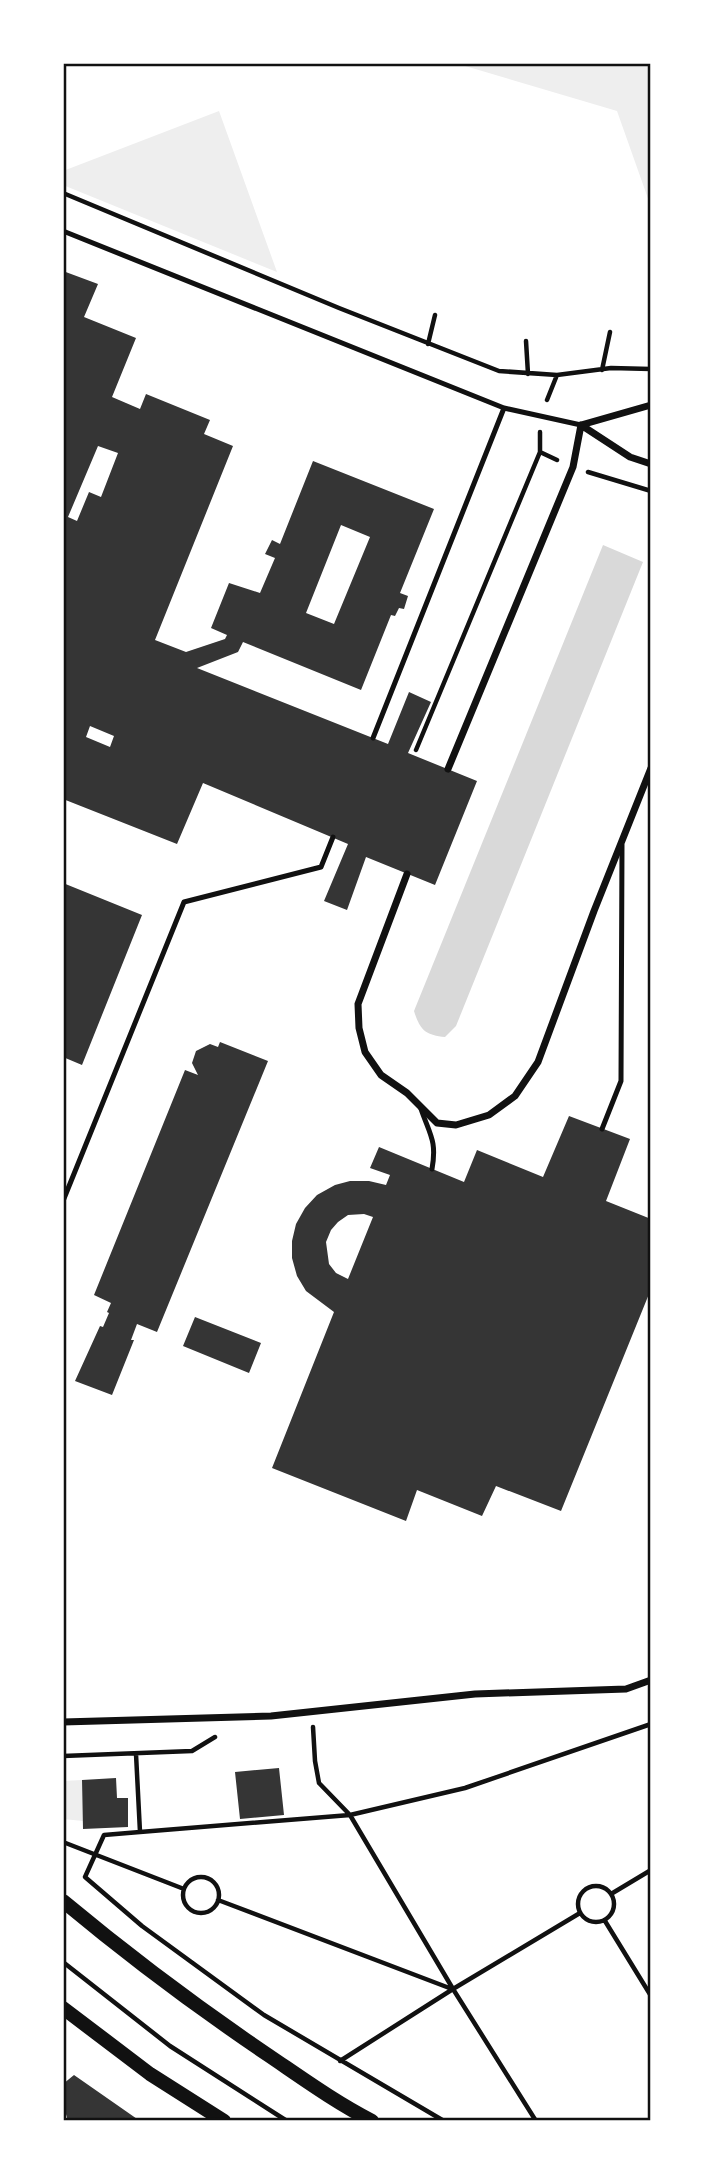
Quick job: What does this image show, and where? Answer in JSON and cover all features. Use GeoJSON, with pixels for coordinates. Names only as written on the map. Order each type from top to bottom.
{"type":"FeatureCollection","features":[{"type":"Feature","properties":{"kind":"main road"},"geometry":{"type":"LineString","coordinates":[[63,1901],[126,1954],[213,2018],[346,2108],[372,2121]]}},
{"type":"Feature","properties":{"kind":"main road"},"geometry":{"type":"LineString","coordinates":[[63,2008],[150,2074],[224,2121]]}},
{"type":"Feature","properties":{"kind":"street"},"geometry":{"type":"LineString","coordinates":[[581,425],[651,405]]}},
{"type":"Feature","properties":{"kind":"street"},"geometry":{"type":"LineString","coordinates":[[581,425],[629,457],[651,464]]}},
{"type":"Feature","properties":{"kind":"street"},"geometry":{"type":"LineString","coordinates":[[448,769],[573,467],[581,425]]}},
{"type":"Feature","properties":{"kind":"street"},"geometry":{"type":"LineString","coordinates":[[407,874],[358,1004],[359,1028],[365,1052],[381,1075],[407,1093],[437,1123],[456,1125],[489,1115],[514,1096],[538,1062],[651,768]]}},
{"type":"Feature","properties":{"kind":"street"},"geometry":{"type":"LineString","coordinates":[[63,1722],[271,1716],[475,1694],[626,1689],[651,1680]]}},
{"type":"Feature","properties":{"kind":"lane"},"geometry":{"type":"LineString","coordinates":[[63,231],[504,408],[581,425]]}},
{"type":"Feature","properties":{"kind":"lane"},"geometry":{"type":"LineString","coordinates":[[373,738],[504,408]]}},
{"type":"Feature","properties":{"kind":"lane"},"geometry":{"type":"LineString","coordinates":[[63,1201],[184,902],[321,867],[333,837]]}},
{"type":"Feature","properties":{"kind":"lane"},"geometry":{"type":"LineString","coordinates":[[602,1129],[621,1081],[622,842]]}},
{"type":"Feature","properties":{"kind":"lane"},"geometry":{"type":"LineString","coordinates":[[420,1107],[433,1138],[435,1152],[432,1169]]}},
{"type":"Feature","properties":{"kind":"path"},"geometry":{"type":"LineString","coordinates":[[63,193],[499,371],[563,375],[601,370],[651,369]]}},
{"type":"Feature","properties":{"kind":"path"},"geometry":{"type":"LineString","coordinates":[[428,344],[435,315]]}},
{"type":"Feature","properties":{"kind":"path"},"geometry":{"type":"LineString","coordinates":[[601,370],[610,332]]}},
{"type":"Feature","properties":{"kind":"path"},"geometry":{"type":"LineString","coordinates":[[526,341],[528,374]]}},
{"type":"Feature","properties":{"kind":"path"},"geometry":{"type":"LineString","coordinates":[[312,1712],[314,1761],[319,1783],[350,1815],[453,1989],[536,2121]]}},
{"type":"Feature","properties":{"kind":"path"},"geometry":{"type":"LineString","coordinates":[[443,2121],[264,2015],[142,1926],[85,1877],[104,1835],[350,1815],[465,1788],[651,1724]]}},
{"type":"Feature","properties":{"kind":"path"},"geometry":{"type":"LineString","coordinates":[[63,1756],[192,1751],[215,1737],[229,1736]]}},
{"type":"Feature","properties":{"kind":"path"},"geometry":{"type":"LineString","coordinates":[[136,1754],[140,1832]]}},
{"type":"Feature","properties":{"kind":"path"},"geometry":{"type":"LineString","coordinates":[[63,1842],[184,1889]]}},
{"type":"Feature","properties":{"kind":"path"},"geometry":{"type":"LineString","coordinates":[[611,1894],[651,1870]]}},
{"type":"Feature","properties":{"kind":"path"},"geometry":{"type":"LineString","coordinates":[[205,1878],[217,1888],[218,1900],[206,1912],[195,1911],[186,1905],[184,1889],[193,1879],[205,1878]]}},
{"type":"Feature","properties":{"kind":"path"},"geometry":{"type":"LineString","coordinates":[[602,1887],[614,1899],[614,1911],[605,1921],[590,1922],[580,1913],[578,1901],[587,1888],[602,1887]]}},
{"type":"Feature","properties":{"kind":"path"},"geometry":{"type":"LineString","coordinates":[[218,1900],[453,1989]]}},
{"type":"Feature","properties":{"kind":"path"},"geometry":{"type":"LineString","coordinates":[[340,2061],[580,1913]]}},
{"type":"Feature","properties":{"kind":"path"},"geometry":{"type":"LineString","coordinates":[[605,1921],[651,1996]]}},
{"type":"Feature","properties":{"kind":"path"},"geometry":{"type":"LineString","coordinates":[[63,1962],[170,2046],[287,2121]]}},
{"type":"Feature","properties":{"kind":"shaded area"},"geometry":{"type":"Polygon","coordinates":[[[455,63],[651,63],[651,207],[617,111],[455,63]]]}},
{"type":"Feature","properties":{"kind":"shaded area"},"geometry":{"type":"Polygon","coordinates":[[[219,111],[277,272],[63,185],[63,171],[219,111]]]}},
{"type":"Feature","properties":{"kind":"shaded area"},"geometry":{"type":"Polygon","coordinates":[[[603,545],[643,562],[456,1026],[445,1037],[433,1035],[421,1027],[414,1011],[603,545]]]}},
{"type":"Feature","properties":{"kind":"shaded area"},"geometry":{"type":"Polygon","coordinates":[[[82,1780],[83,1821],[63,1819],[63,1781],[82,1780]]]}},
{"type":"Feature","properties":{"kind":"building"},"geometry":{"type":"Polygon","coordinates":[[[63,271],[98,284],[84,317],[136,338],[112,397],[140,409],[146,394],[210,420],[204,434],[233,446],[155,640],[186,652],[225,639],[227,635],[211,628],[229,583],[260,593],[275,558],[265,554],[272,540],[280,544],[313,461],[434,509],[400,593],[408,596],[404,609],[399,608],[395,616],[391,615],[361,690],[243,642],[238,652],[197,668],[388,744],[409,692],[431,702],[408,753],[477,781],[435,885],[366,857],[347,910],[324,901],[348,844],[203,783],[177,844],[63,799],[63,271]],[[98,446],[68,517],[77,521],[89,492],[101,497],[118,453],[98,446]],[[341,525],[306,613],[334,624],[370,537],[341,525]],[[90,726],[86,737],[110,747],[114,736],[90,726]]]}},
{"type":"Feature","properties":{"kind":"building"},"geometry":{"type":"Polygon","coordinates":[[[63,883],[142,915],[82,1065],[63,1057],[63,883]]]}},
{"type":"Feature","properties":{"kind":"building"},"geometry":{"type":"Polygon","coordinates":[[[220,1042],[268,1061],[157,1332],[137,1324],[131,1340],[134,1340],[112,1395],[75,1381],[100,1326],[103,1327],[109,1313],[107,1312],[111,1303],[94,1295],[185,1070],[198,1075],[192,1063],[196,1051],[210,1044],[218,1047],[220,1042]]]}},
{"type":"Feature","properties":{"kind":"building"},"geometry":{"type":"Polygon","coordinates":[[[569,1116],[630,1139],[606,1201],[651,1219],[651,1289],[561,1511],[496,1486],[482,1516],[417,1490],[406,1521],[272,1468],[334,1312],[306,1291],[297,1276],[292,1258],[296,1224],[317,1195],[335,1185],[350,1181],[386,1185],[390,1175],[370,1168],[379,1147],[464,1182],[477,1150],[543,1177],[569,1116]],[[364,1214],[348,1215],[331,1230],[326,1242],[329,1264],[336,1273],[348,1279],[373,1217],[364,1214]]]}},
{"type":"Feature","properties":{"kind":"building"},"geometry":{"type":"Polygon","coordinates":[[[195,1317],[261,1343],[249,1373],[183,1346],[195,1317]]]}},
{"type":"Feature","properties":{"kind":"building"},"geometry":{"type":"Polygon","coordinates":[[[279,1768],[284,1815],[240,1819],[235,1772],[279,1768]]]}},
{"type":"Feature","properties":{"kind":"building"},"geometry":{"type":"Polygon","coordinates":[[[116,1778],[117,1798],[128,1798],[128,1827],[83,1829],[82,1780],[116,1778]]]}},
{"type":"Feature","properties":{"kind":"building"},"geometry":{"type":"Polygon","coordinates":[[[74,2075],[140,2121],[68,2121],[63,2104],[63,2084],[74,2075]]]}}]}
